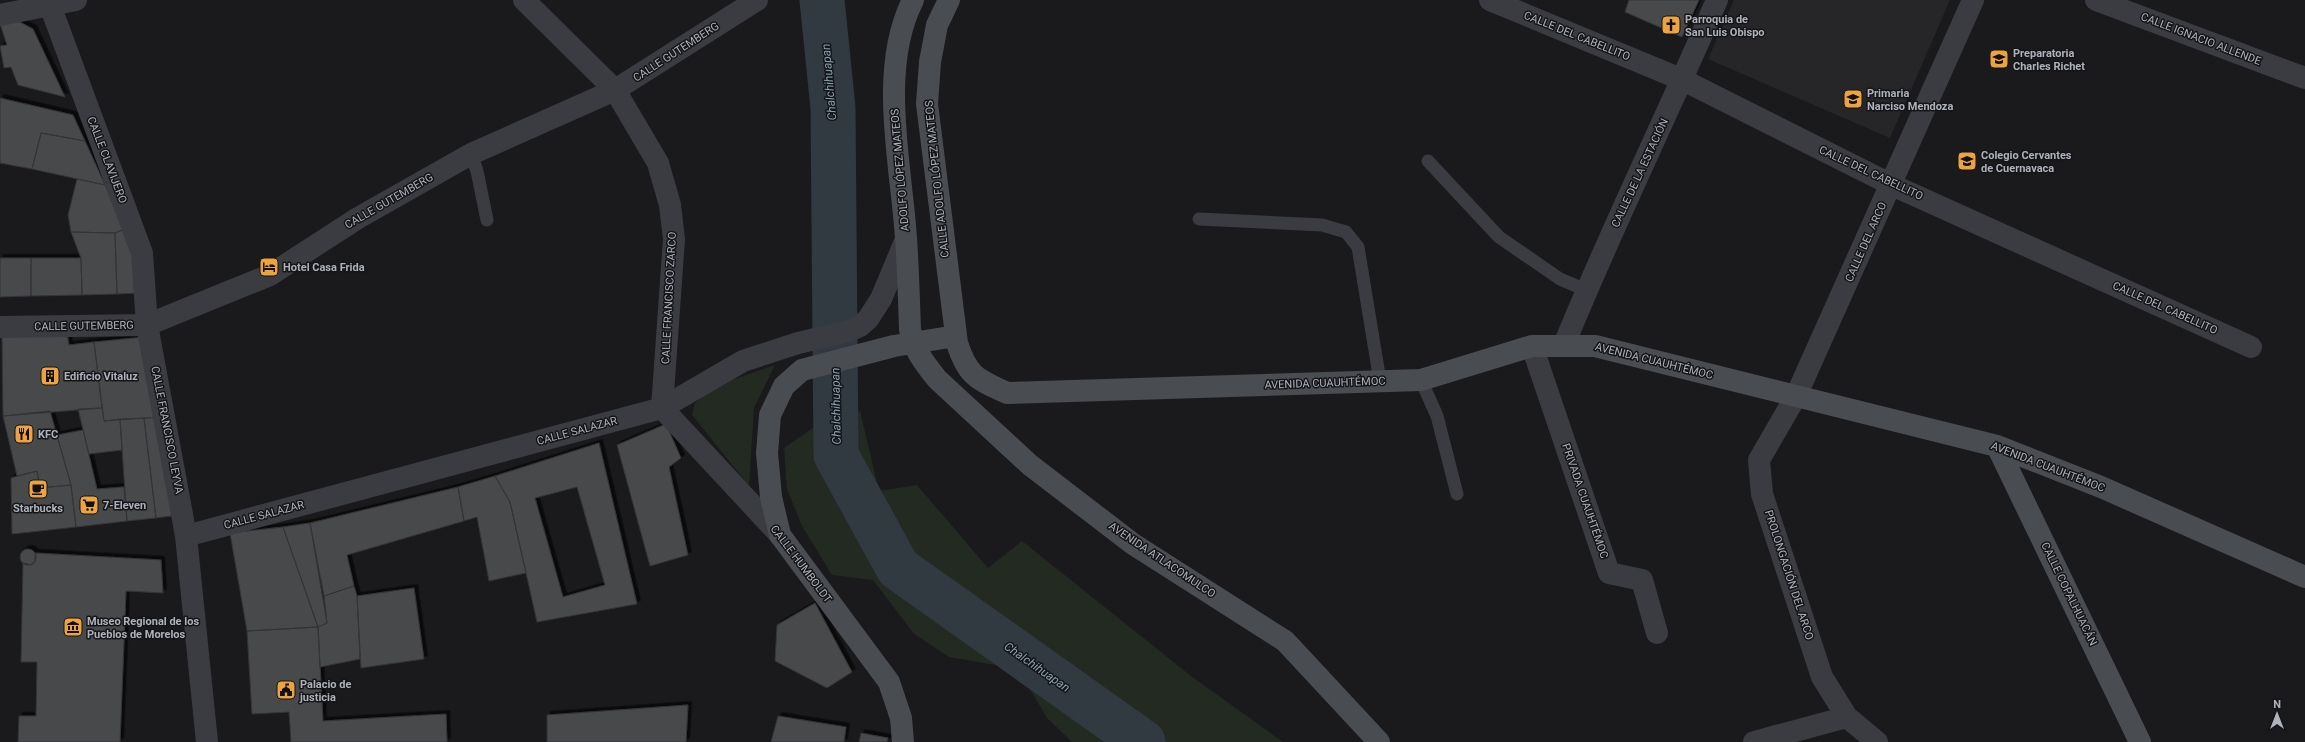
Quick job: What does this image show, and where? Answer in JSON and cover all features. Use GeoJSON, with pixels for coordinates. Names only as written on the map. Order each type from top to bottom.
{"type":"FeatureCollection","features":[{"type":"Feature","properties":{"kind":"main road","name":"ADOLFO LÓPEZ MATEOS"},"geometry":{"type":"LineString","coordinates":[[903,344],[910,329],[906,239],[894,103],[898,56],[906,15],[913,0]]}},
{"type":"Feature","properties":{"kind":"main road","name":"CALLE ADOLFO LÓPEZ MATEOS"},"geometry":{"type":"LineString","coordinates":[[949,0],[937,25],[930,62],[927,104],[956,336]]}},
{"type":"Feature","properties":{"kind":"main road"},"geometry":{"type":"LineString","coordinates":[[780,535],[771,497],[767,452],[770,415],[784,386],[802,370],[903,344],[956,336]]}},
{"type":"Feature","properties":{"kind":"main road","name":"AVENIDA CUAUHTÉMOC"},"geometry":{"type":"LineString","coordinates":[[956,336],[963,362],[977,379],[1007,393],[1421,380],[1532,346],[1595,346],[1997,446],[2100,487],[2305,577]]}},
{"type":"Feature","properties":{"kind":"main road","name":"AVENIDA ATLACOMULCO"},"geometry":{"type":"LineString","coordinates":[[903,344],[937,379],[1030,465],[1133,544],[1285,641],[1379,742]]}},
{"type":"Feature","properties":{"kind":"main road","name":"CALLE COPALHUACÁN"},"geometry":{"type":"LineString","coordinates":[[1997,446],[2140,742]]}},
{"type":"Feature","properties":{"kind":"main road","name":"CALLE HUMBOLDT"},"geometry":{"type":"LineString","coordinates":[[780,535],[889,682],[901,718],[904,742]]}},
{"type":"Feature","properties":{"kind":"street"},"geometry":{"type":"LineString","coordinates":[[0,15],[48,3],[76,0]]}},
{"type":"Feature","properties":{"kind":"street","name":"CALLE FRANCISCO ZARCO"},"geometry":{"type":"LineString","coordinates":[[524,0],[615,90],[658,164],[670,205],[674,239],[662,408]]}},
{"type":"Feature","properties":{"kind":"street","name":"CALLE GUTEMBERG"},"geometry":{"type":"LineString","coordinates":[[0,327],[147,325],[270,276],[358,218],[471,154],[615,90],[757,0]]}},
{"type":"Feature","properties":{"kind":"street","name":"CALLE DEL CABELLITO"},"geometry":{"type":"LineString","coordinates":[[1490,0],[1683,80],[1892,185],[2252,347]]}},
{"type":"Feature","properties":{"kind":"street","name":"CALLE DE LA ESTACIÓN"},"geometry":{"type":"LineString","coordinates":[[1564,345],[1586,290],[1683,80],[1717,0]]}},
{"type":"Feature","properties":{"kind":"street","name":"CALLE DEL ARCO"},"geometry":{"type":"LineString","coordinates":[[1796,396],[1892,185],[1973,0]]}},
{"type":"Feature","properties":{"kind":"street","name":"CALLE IGNACIO ALLENDE"},"geometry":{"type":"LineString","coordinates":[[2096,0],[2305,78]]}},
{"type":"Feature","properties":{"kind":"street","name":"CALLE CLAVIJERO"},"geometry":{"type":"LineString","coordinates":[[48,3],[142,253],[147,325]]}},
{"type":"Feature","properties":{"kind":"street","name":"CALLE SALAZAR"},"geometry":{"type":"LineString","coordinates":[[186,536],[662,408],[743,361],[798,343],[849,331],[860,326],[868,319],[881,299],[906,239]]}},
{"type":"Feature","properties":{"kind":"street","name":"CALLE FRANCISCO LEYVA"},"geometry":{"type":"LineString","coordinates":[[147,325],[186,536],[207,742]]}},
{"type":"Feature","properties":{"kind":"street","name":"PRIVADA CUAUHTÉMOC"},"geometry":{"type":"LineString","coordinates":[[1532,346],[1609,573],[1642,580],[1657,632]]}},
{"type":"Feature","properties":{"kind":"street","name":"PROLONGACIÓN DEL ARCO"},"geometry":{"type":"LineString","coordinates":[[1796,396],[1759,460],[1762,494],[1822,677],[1847,717],[1877,742]]}},
{"type":"Feature","properties":{"kind":"street","name":"CALLE HUMBOLDT"},"geometry":{"type":"LineString","coordinates":[[662,408],[780,535]]}},
{"type":"Feature","properties":{"kind":"street"},"geometry":{"type":"LineString","coordinates":[[1754,742],[1847,717]]}},
{"type":"Feature","properties":{"kind":"lane"},"geometry":{"type":"LineString","coordinates":[[471,154],[478,171],[487,220]]}},
{"type":"Feature","properties":{"kind":"lane"},"geometry":{"type":"LineString","coordinates":[[1428,161],[1499,237],[1560,279],[1586,290]]}},
{"type":"Feature","properties":{"kind":"lane"},"geometry":{"type":"LineString","coordinates":[[1199,219],[1322,225],[1346,232],[1358,246],[1380,381]]}},
{"type":"Feature","properties":{"kind":"lane"},"geometry":{"type":"LineString","coordinates":[[1421,380],[1437,416],[1457,494]]}},
{"type":"Feature","properties":{"kind":"shaded area","name":"Primaria Narciso Mendoza"},"geometry":{"type":"Polygon","coordinates":[[[1734,0],[1950,0],[1890,138],[1708,59],[1734,0]]]}},
{"type":"Feature","properties":{"kind":"shaded area"},"geometry":{"type":"Polygon","coordinates":[[[775,365],[754,408],[749,486],[692,415],[695,403],[715,386],[775,365]]]}},
{"type":"Feature","properties":{"kind":"shaded area"},"geometry":{"type":"Polygon","coordinates":[[[860,411],[879,491],[917,485],[988,568],[1022,541],[1191,676],[1283,742],[1072,742],[1047,718],[1018,669],[949,657],[914,634],[873,580],[832,575],[802,526],[787,489],[784,448],[826,419],[860,411]]]}},
{"type":"Feature","properties":{"kind":"building","name":"Parroquia de San Luis Obispo"},"geometry":{"type":"Polygon","coordinates":[[[1629,0],[1699,0],[1682,37],[1625,12],[1629,0]]]}},
{"type":"Feature","properties":{"kind":"building"},"geometry":{"type":"Polygon","coordinates":[[[16,20],[33,29],[65,97],[18,85],[11,67],[4,68],[0,46],[7,45],[0,24],[16,20]]]}},
{"type":"Feature","properties":{"kind":"building"},"geometry":{"type":"Polygon","coordinates":[[[0,98],[73,115],[85,141],[41,133],[32,169],[0,163],[0,98]]]}},
{"type":"Feature","properties":{"kind":"building"},"geometry":{"type":"Polygon","coordinates":[[[41,133],[85,141],[105,185],[32,169],[41,133]]]}},
{"type":"Feature","properties":{"kind":"building"},"geometry":{"type":"Polygon","coordinates":[[[77,179],[105,185],[125,229],[115,233],[71,232],[68,215],[77,179]]]}},
{"type":"Feature","properties":{"kind":"building"},"geometry":{"type":"Polygon","coordinates":[[[125,229],[137,257],[139,293],[117,294],[115,233],[125,229]]]}},
{"type":"Feature","properties":{"kind":"building"},"geometry":{"type":"Polygon","coordinates":[[[71,232],[115,233],[117,294],[82,295],[81,258],[71,232]]]}},
{"type":"Feature","properties":{"kind":"building"},"geometry":{"type":"Polygon","coordinates":[[[0,258],[31,258],[31,296],[0,297],[0,258]]]}},
{"type":"Feature","properties":{"kind":"building"},"geometry":{"type":"Polygon","coordinates":[[[31,258],[81,258],[82,295],[31,296],[31,258]]]}},
{"type":"Feature","properties":{"kind":"building","name":"Edificio Vitaluz"},"geometry":{"type":"Polygon","coordinates":[[[67,333],[69,345],[94,342],[102,408],[3,416],[2,336],[67,333]]]}},
{"type":"Feature","properties":{"kind":"building"},"geometry":{"type":"Polygon","coordinates":[[[145,337],[160,417],[104,421],[94,342],[145,337]]]}},
{"type":"Feature","properties":{"kind":"building"},"geometry":{"type":"Polygon","coordinates":[[[102,408],[104,421],[120,419],[122,450],[89,454],[78,409],[102,408]]]}},
{"type":"Feature","properties":{"kind":"building"},"geometry":{"type":"Polygon","coordinates":[[[50,411],[71,485],[40,488],[37,471],[17,476],[3,416],[50,411]]]}},
{"type":"Feature","properties":{"kind":"building"},"geometry":{"type":"Polygon","coordinates":[[[160,417],[178,515],[156,518],[144,418],[160,417]]]}},
{"type":"Feature","properties":{"kind":"building"},"geometry":{"type":"Polygon","coordinates":[[[144,418],[156,518],[127,521],[120,419],[144,418]]]}},
{"type":"Feature","properties":{"kind":"building"},"geometry":{"type":"Polygon","coordinates":[[[666,424],[681,458],[669,467],[688,555],[650,566],[617,445],[666,424]]]}},
{"type":"Feature","properties":{"kind":"building"},"geometry":{"type":"Polygon","coordinates":[[[83,430],[97,489],[124,487],[127,521],[76,527],[71,485],[57,435],[83,430]]]}},
{"type":"Feature","properties":{"kind":"building"},"geometry":{"type":"Polygon","coordinates":[[[599,443],[637,604],[537,622],[510,502],[495,476],[599,443]],[[577,487],[535,498],[563,597],[605,585],[577,487]]]}},
{"type":"Feature","properties":{"kind":"building"},"geometry":{"type":"Polygon","coordinates":[[[37,471],[40,488],[71,485],[76,527],[12,534],[11,478],[37,471]]]}},
{"type":"Feature","properties":{"kind":"building"},"geometry":{"type":"Polygon","coordinates":[[[495,476],[510,502],[526,573],[489,581],[477,517],[464,521],[458,487],[495,476]]]}},
{"type":"Feature","properties":{"kind":"building"},"geometry":{"type":"Polygon","coordinates":[[[458,487],[464,521],[347,555],[354,586],[324,596],[310,523],[458,487]]]}},
{"type":"Feature","properties":{"kind":"building"},"geometry":{"type":"Polygon","coordinates":[[[310,523],[327,623],[318,627],[283,527],[310,523]]]}},
{"type":"Feature","properties":{"kind":"building"},"geometry":{"type":"Polygon","coordinates":[[[283,527],[318,627],[247,631],[230,533],[283,527]]]}},
{"type":"Feature","properties":{"kind":"building"},"geometry":{"type":"Polygon","coordinates":[[[25,549],[31,549],[36,554],[34,563],[31,565],[25,565],[20,560],[20,554],[25,549]]]}},
{"type":"Feature","properties":{"kind":"building","name":"Museo Regional de los Pueblos de Morelos"},"geometry":{"type":"Polygon","coordinates":[[[35,553],[161,560],[163,593],[126,591],[120,742],[18,742],[19,716],[36,716],[37,662],[21,662],[23,563],[32,565],[35,562],[35,553]]]}},
{"type":"Feature","properties":{"kind":"building"},"geometry":{"type":"Polygon","coordinates":[[[354,586],[357,596],[360,659],[320,667],[318,627],[327,623],[324,596],[354,586]]]}},
{"type":"Feature","properties":{"kind":"building"},"geometry":{"type":"Polygon","coordinates":[[[414,588],[424,659],[361,668],[357,596],[414,588]]]}},
{"type":"Feature","properties":{"kind":"building"},"geometry":{"type":"Polygon","coordinates":[[[815,603],[852,672],[827,688],[775,661],[777,625],[815,603]]]}},
{"type":"Feature","properties":{"kind":"building","name":"Palacio de justicia"},"geometry":{"type":"Polygon","coordinates":[[[318,627],[323,721],[446,714],[447,742],[291,742],[289,712],[252,714],[247,631],[318,627]]]}},
{"type":"Feature","properties":{"kind":"building"},"geometry":{"type":"Polygon","coordinates":[[[688,705],[686,742],[547,742],[547,715],[688,705]]]}},
{"type":"Feature","properties":{"kind":"building"},"geometry":{"type":"Polygon","coordinates":[[[778,716],[846,727],[844,742],[771,742],[778,716]]]}},
{"type":"Feature","properties":{"kind":"building"},"geometry":{"type":"Polygon","coordinates":[[[861,733],[888,738],[887,742],[859,742],[861,733]]]}},
{"type":"Feature","properties":{"kind":"waterway","name":"Chalchihuapan"},"geometry":{"type":"LineString","coordinates":[[822,0],[833,108],[836,455],[898,568],[1143,742]]}},
{"type":"Feature","properties":{"kind":"place","name":"Parroquia de San Luis Obispo"},"geometry":{"type":"Point","coordinates":[1671,25]}},
{"type":"Feature","properties":{"kind":"place","name":"Preparatoria Charles Richet"},"geometry":{"type":"Point","coordinates":[1999,59]}},
{"type":"Feature","properties":{"kind":"place","name":"Primaria Narciso Mendoza"},"geometry":{"type":"Point","coordinates":[1853,99]}},
{"type":"Feature","properties":{"kind":"place","name":"Colegio Cervantes de Cuernavaca"},"geometry":{"type":"Point","coordinates":[1967,161]}},
{"type":"Feature","properties":{"kind":"place","name":"Hotel Casa Frida"},"geometry":{"type":"Point","coordinates":[269,267]}},
{"type":"Feature","properties":{"kind":"place","name":"Edificio Vitaluz"},"geometry":{"type":"Point","coordinates":[50,376]}},
{"type":"Feature","properties":{"kind":"place","name":"KFC"},"geometry":{"type":"Point","coordinates":[24,434]}},
{"type":"Feature","properties":{"kind":"place","name":"Starbucks"},"geometry":{"type":"Point","coordinates":[38,489]}},
{"type":"Feature","properties":{"kind":"place","name":"7-Eleven"},"geometry":{"type":"Point","coordinates":[89,505]}},
{"type":"Feature","properties":{"kind":"place","name":"Museo Regional de los Pueblos de Morelos"},"geometry":{"type":"Point","coordinates":[73,627]}},
{"type":"Feature","properties":{"kind":"place","name":"Palacio de justicia"},"geometry":{"type":"Point","coordinates":[286,690]}}]}
